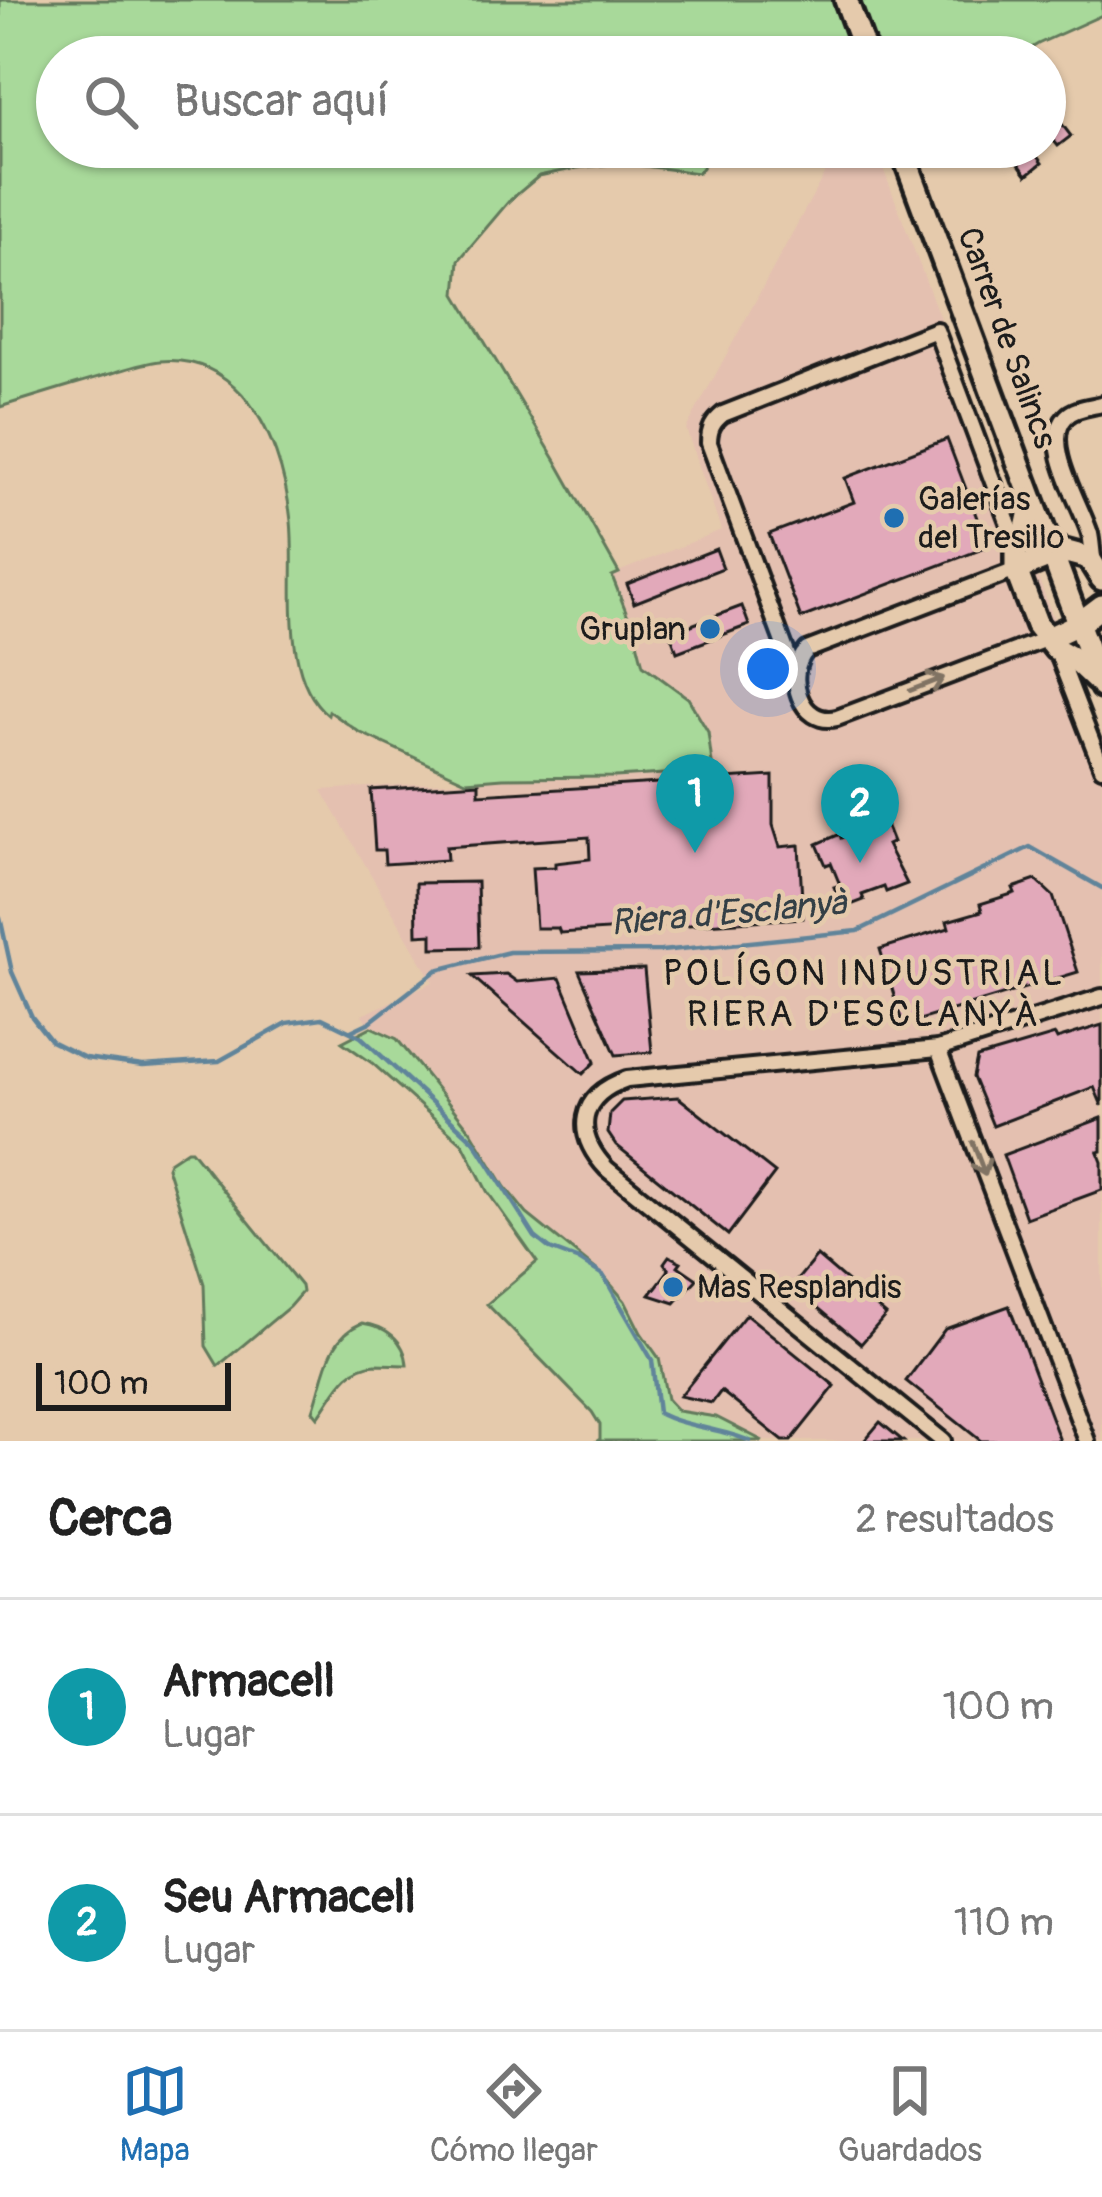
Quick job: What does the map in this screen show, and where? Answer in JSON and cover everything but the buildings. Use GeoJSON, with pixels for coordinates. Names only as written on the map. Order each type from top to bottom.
{"type":"FeatureCollection","features":[{"type":"Feature","properties":{"kind":"main road"},"geometry":{"type":"LineString","coordinates":[[846,0],[859,36]]}},
{"type":"Feature","properties":{"kind":"main road","name":"Carrer de Salincs"},"geometry":{"type":"LineString","coordinates":[[909,168],[1101,686]]}},
{"type":"Feature","properties":{"kind":"main road"},"geometry":{"type":"LineString","coordinates":[[1095,568],[1034,504],[1016,543],[1016,570],[1051,644],[1101,686]]}},
{"type":"Feature","properties":{"kind":"main road"},"geometry":{"type":"LineString","coordinates":[[1016,570],[1063,551],[1095,568]]}},
{"type":"Feature","properties":{"kind":"main road"},"geometry":{"type":"LineString","coordinates":[[1051,644],[1102,606]]}},
{"type":"Feature","properties":{"kind":"main road"},"geometry":{"type":"LineString","coordinates":[[1101,686],[1098,636],[1102,620]]}},
{"type":"Feature","properties":{"kind":"street","name":"Carrer de Salincs"},"geometry":{"type":"LineString","coordinates":[[780,632],[709,443],[714,421],[936,331],[1016,543]]}},
{"type":"Feature","properties":{"kind":"street"},"geometry":{"type":"LineString","coordinates":[[1095,568],[1090,535],[1057,438],[1066,417],[1102,404]]}},
{"type":"Feature","properties":{"kind":"street"},"geometry":{"type":"LineString","coordinates":[[794,672],[798,659],[813,647],[1016,570]]}},
{"type":"Feature","properties":{"kind":"street"},"geometry":{"type":"LineString","coordinates":[[780,632],[792,644],[813,647]]}},
{"type":"Feature","properties":{"kind":"street"},"geometry":{"type":"LineString","coordinates":[[780,632],[808,709],[825,721],[1051,644],[1102,768]]}},
{"type":"Feature","properties":{"kind":"street"},"geometry":{"type":"LineString","coordinates":[[943,1441],[607,1169],[587,1144],[586,1118],[606,1087],[627,1079],[938,1049],[1102,997]]}},
{"type":"Feature","properties":{"kind":"street"},"geometry":{"type":"LineString","coordinates":[[938,1049],[1087,1441]]}},
{"type":"Feature","properties":{"kind":"shaded area"},"geometry":{"type":"Polygon","coordinates":[[[828,168],[883,168],[1102,746],[1102,1441],[763,1441],[716,1417],[678,1411],[667,1399],[659,1358],[625,1301],[603,1275],[527,1214],[471,1131],[397,1039],[371,1027],[362,1015],[433,982],[322,790],[699,772],[688,698],[643,665],[611,575],[721,530],[686,429],[828,168]]]}},
{"type":"Feature","properties":{"kind":"green space"},"geometry":{"type":"Polygon","coordinates":[[[0,0],[1102,0],[1102,15],[1056,36],[36,36],[36,168],[577,168],[539,176],[509,201],[459,260],[456,294],[619,573],[612,576],[643,665],[688,698],[708,732],[713,771],[466,781],[359,732],[329,711],[328,715],[312,697],[296,651],[291,521],[281,470],[253,407],[225,378],[205,367],[160,361],[0,407],[0,0]]]}},
{"type":"Feature","properties":{"kind":"green space"},"geometry":{"type":"Polygon","coordinates":[[[660,168],[702,168],[698,173],[660,168]]]}},
{"type":"Feature","properties":{"kind":"green space"},"geometry":{"type":"Polygon","coordinates":[[[371,1027],[397,1039],[471,1131],[527,1214],[603,1275],[625,1301],[659,1358],[667,1399],[678,1411],[716,1417],[763,1441],[597,1441],[600,1425],[592,1412],[487,1304],[537,1262],[487,1191],[463,1144],[342,1042],[371,1027]]]}},
{"type":"Feature","properties":{"kind":"green space"},"geometry":{"type":"Polygon","coordinates":[[[187,1150],[302,1292],[218,1366],[206,1346],[204,1284],[167,1167],[187,1150]]]}},
{"type":"Feature","properties":{"kind":"green space"},"geometry":{"type":"Polygon","coordinates":[[[362,1323],[392,1335],[407,1365],[376,1364],[356,1370],[318,1417],[313,1411],[334,1349],[362,1323]]]}},
{"type":"Feature","properties":{"kind":"waterway","name":"Riera d'Esclanyà"},"geometry":{"type":"LineString","coordinates":[[351,1031],[370,1022],[437,970],[509,952],[661,951],[858,931],[1030,847],[1102,888]]}},
{"type":"Feature","properties":{"kind":"waterway"},"geometry":{"type":"LineString","coordinates":[[0,917],[12,972],[32,1017],[51,1041],[85,1058],[143,1066],[219,1061],[287,1023],[322,1018],[361,1037],[474,1141],[535,1237],[603,1275],[652,1360],[658,1413],[750,1441]]}},
{"type":"Feature","properties":{"kind":"place","name":"Galerías del Tresillo"},"geometry":{"type":"Point","coordinates":[894,518]}},
{"type":"Feature","properties":{"kind":"place","name":"Gruplan"},"geometry":{"type":"Point","coordinates":[710,629]}},
{"type":"Feature","properties":{"kind":"place","name":"Armacell"},"geometry":{"type":"Point","coordinates":[695,853]}},
{"type":"Feature","properties":{"kind":"place","name":"Seu Armacell"},"geometry":{"type":"Point","coordinates":[860,863]}},
{"type":"Feature","properties":{"kind":"place","name":"Mas Resplandis"},"geometry":{"type":"Point","coordinates":[673,1287]}},
{"type":"Feature","properties":{"kind":"district","name":"POLÍGON INDUSTRIAL RIERA D'ESCLANYÀ"},"geometry":{"type":"Point","coordinates":[864,994]}}]}
